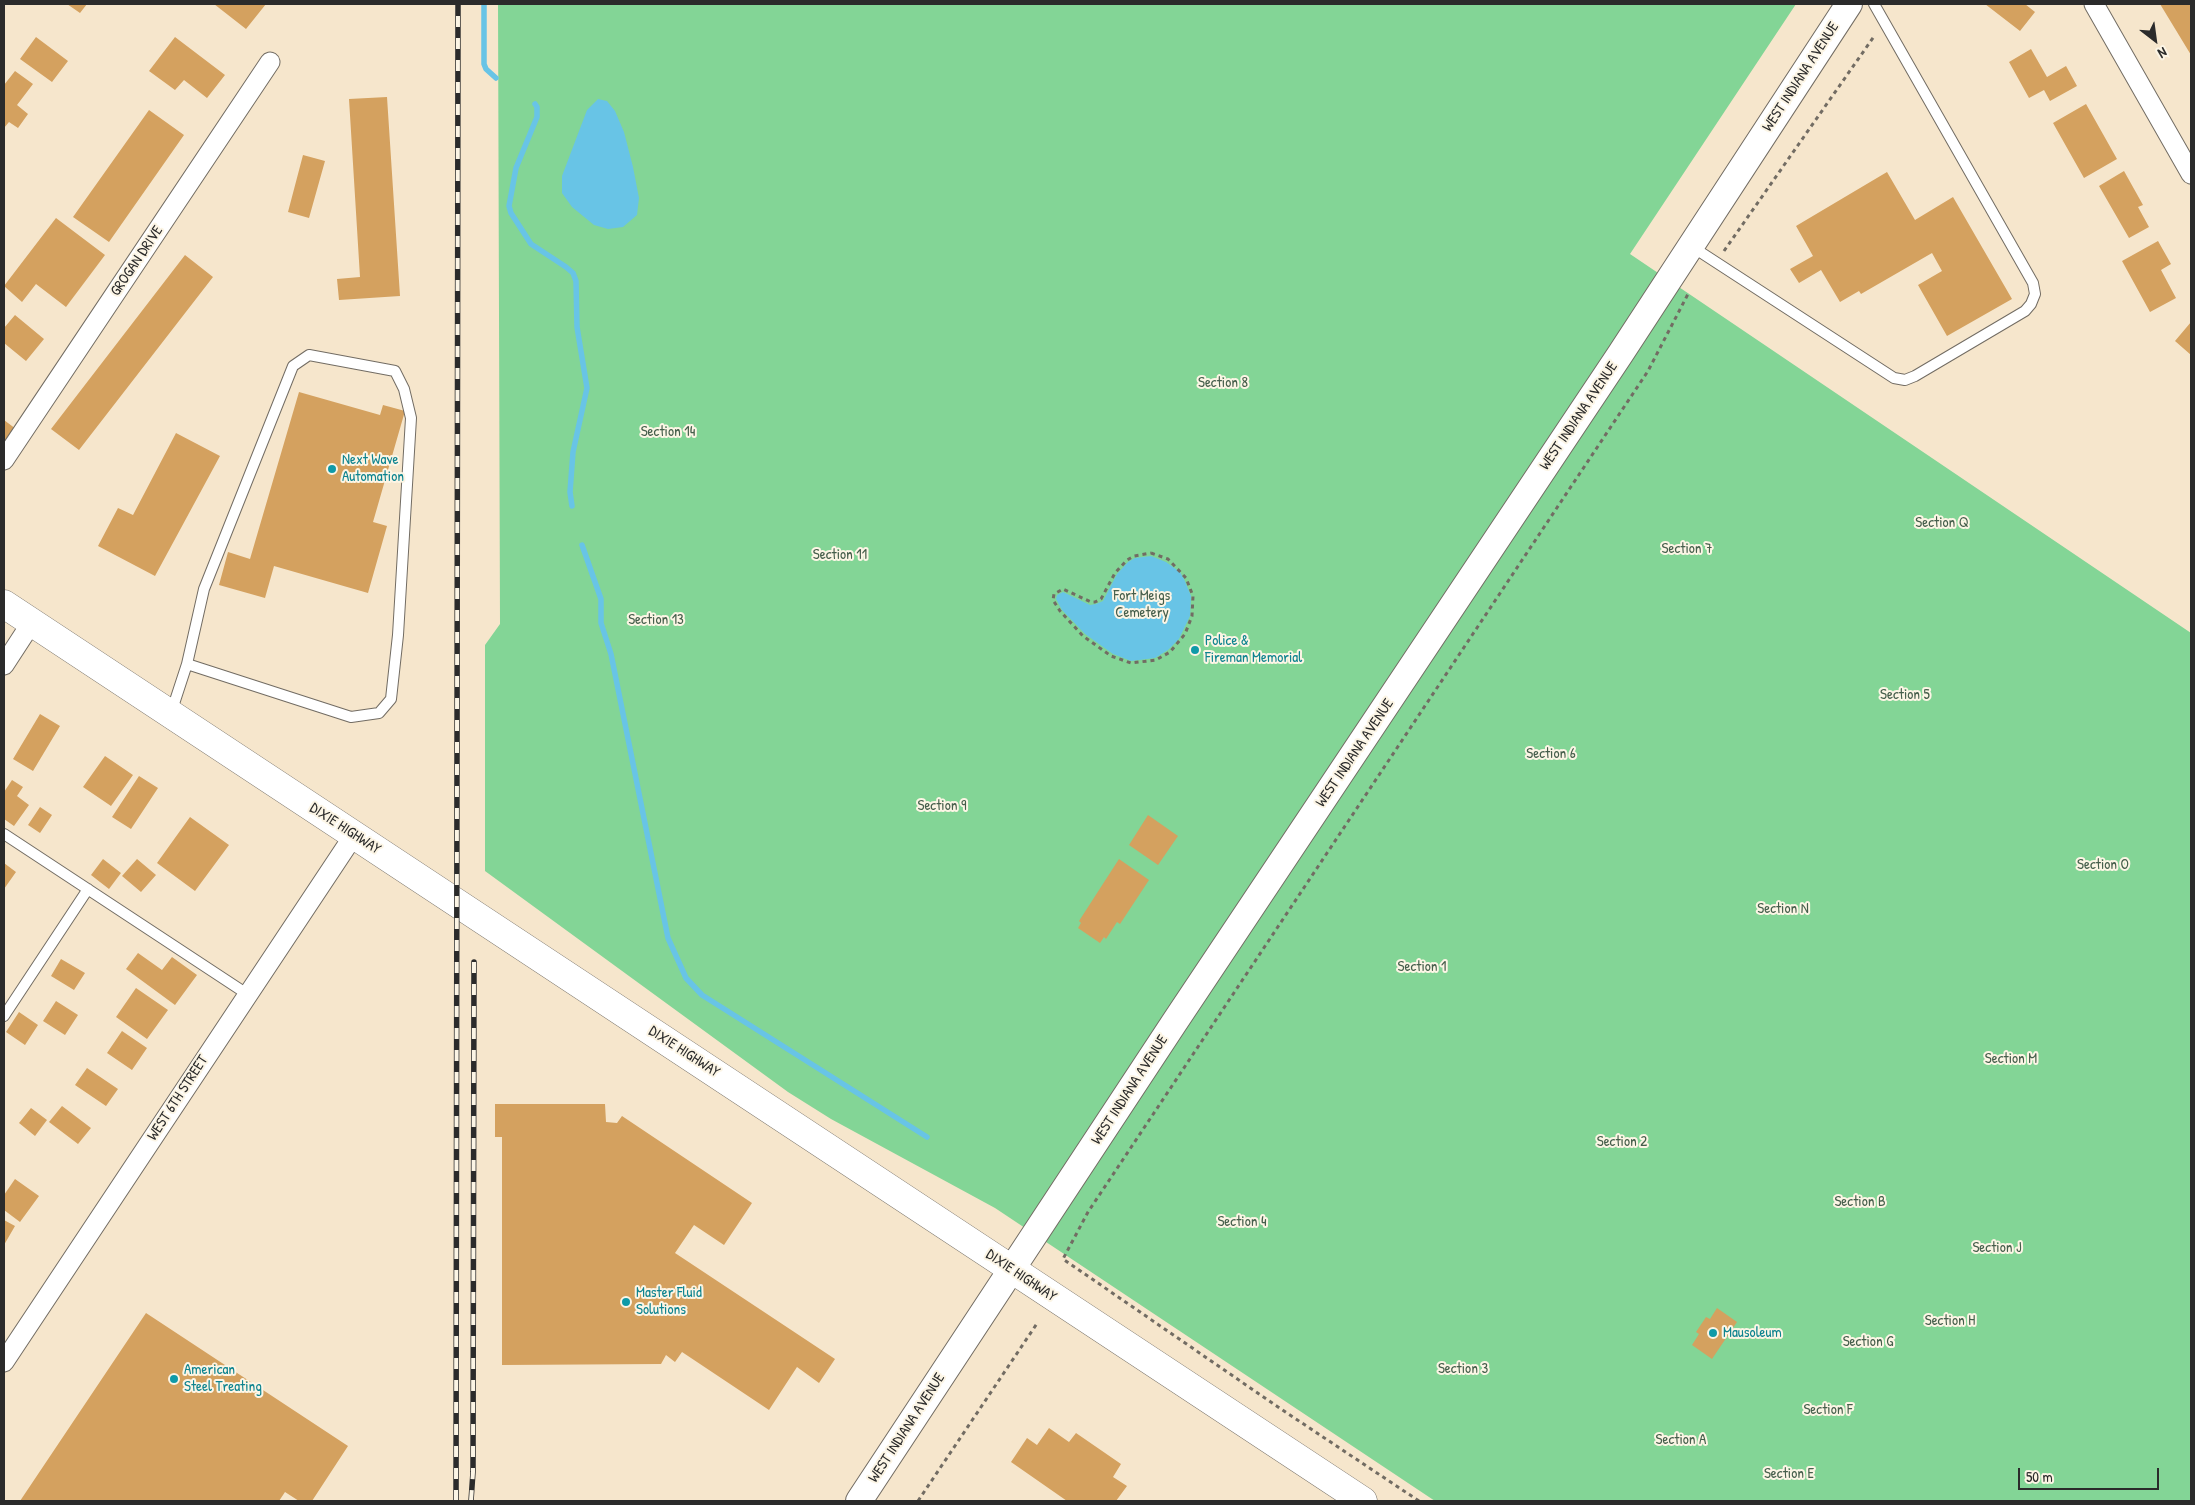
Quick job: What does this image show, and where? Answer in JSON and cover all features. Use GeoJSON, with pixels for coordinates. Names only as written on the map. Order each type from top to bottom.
{"type":"FeatureCollection","features":[{"type":"Feature","properties":{"kind":"main road","name":"WEST INDIANA AVENUE"},"geometry":{"type":"LineString","coordinates":[[859,1501],[1691,246],[1848,4]]}},
{"type":"Feature","properties":{"kind":"main road","name":"DIXIE HIGHWAY"},"geometry":{"type":"LineString","coordinates":[[4,604],[1363,1501]]}},
{"type":"Feature","properties":{"kind":"street"},"geometry":{"type":"LineString","coordinates":[[2094,4],[2191,174]]}},
{"type":"Feature","properties":{"kind":"street","name":"GROGAN DRIVE"},"geometry":{"type":"LineString","coordinates":[[4,460],[270,62]]}},
{"type":"Feature","properties":{"kind":"street"},"geometry":{"type":"LineString","coordinates":[[4,665],[32,622]]}},
{"type":"Feature","properties":{"kind":"street","name":"WEST 6TH STREET"},"geometry":{"type":"LineString","coordinates":[[4,1362],[354,835]]}},
{"type":"Feature","properties":{"kind":"lane"},"geometry":{"type":"LineString","coordinates":[[1691,246],[1886,374],[1905,380],[1915,376],[2025,311],[2031,304],[2035,294],[2033,283],[1874,4]]}},
{"type":"Feature","properties":{"kind":"lane"},"geometry":{"type":"LineString","coordinates":[[171,714],[187,664],[204,589],[293,366],[308,355],[395,371],[404,389],[411,418],[398,635],[391,699],[379,713],[351,717],[187,664]]}},
{"type":"Feature","properties":{"kind":"lane"},"geometry":{"type":"LineString","coordinates":[[4,834],[247,994]]}},
{"type":"Feature","properties":{"kind":"lane"},"geometry":{"type":"LineString","coordinates":[[4,1016],[88,889]]}},
{"type":"Feature","properties":{"kind":"path"},"geometry":{"type":"LineString","coordinates":[[1716,262],[1884,22]]}},
{"type":"Feature","properties":{"kind":"path"},"geometry":{"type":"LineString","coordinates":[[1419,1501],[1278,1407],[1063,1258],[1088,1212],[1648,371],[1692,287]]}},
{"type":"Feature","properties":{"kind":"path"},"geometry":{"type":"LineString","coordinates":[[1143,554],[1160,556],[1175,565],[1186,578],[1193,596],[1194,606],[1189,626],[1181,640],[1170,652],[1156,660],[1131,664],[1111,656],[1083,636],[1055,604],[1054,594],[1063,589],[1091,602],[1095,602],[1101,599],[1115,573],[1127,560],[1143,554]]}},
{"type":"Feature","properties":{"kind":"path"},"geometry":{"type":"LineString","coordinates":[[918,1501],[1038,1322]]}},
{"type":"Feature","properties":{"kind":"green space","name":"Fort Meigs Cemetery"},"geometry":{"type":"Polygon","coordinates":[[[498,4],[1796,4],[1630,254],[2191,633],[2191,1501],[1435,1501],[995,1208],[831,1119],[788,1092],[485,871],[485,645],[500,624],[498,4]]]}},
{"type":"Feature","properties":{"kind":"water"},"geometry":{"type":"Polygon","coordinates":[[[598,99],[607,101],[615,111],[624,132],[633,167],[639,198],[637,215],[623,227],[608,229],[594,225],[572,207],[562,193],[562,176],[587,110],[598,99]]]}},
{"type":"Feature","properties":{"kind":"water"},"geometry":{"type":"Polygon","coordinates":[[[1151,556],[1166,562],[1180,572],[1191,596],[1190,616],[1179,639],[1168,650],[1155,658],[1131,661],[1113,654],[1085,634],[1062,610],[1056,599],[1057,595],[1063,592],[1090,605],[1103,601],[1117,574],[1128,562],[1135,558],[1151,556]]]}},
{"type":"Feature","properties":{"kind":"building"},"geometry":{"type":"Polygon","coordinates":[[[67,4],[87,4],[80,13],[67,4]]]}},
{"type":"Feature","properties":{"kind":"building"},"geometry":{"type":"Polygon","coordinates":[[[214,4],[266,4],[246,29],[214,4]]]}},
{"type":"Feature","properties":{"kind":"building"},"geometry":{"type":"Polygon","coordinates":[[[1985,4],[2025,4],[2035,12],[2020,31],[1985,4]]]}},
{"type":"Feature","properties":{"kind":"building"},"geometry":{"type":"Polygon","coordinates":[[[2160,4],[2191,4],[2191,55],[2160,4]]]}},
{"type":"Feature","properties":{"kind":"building"},"geometry":{"type":"Polygon","coordinates":[[[36,37],[68,61],[52,82],[20,59],[36,37]]]}},
{"type":"Feature","properties":{"kind":"building"},"geometry":{"type":"Polygon","coordinates":[[[175,37],[225,75],[207,98],[184,80],[175,90],[149,71],[175,37]]]}},
{"type":"Feature","properties":{"kind":"building"},"geometry":{"type":"Polygon","coordinates":[[[2031,49],[2047,77],[2066,66],[2077,86],[2050,101],[2044,90],[2029,98],[2009,62],[2031,49]]]}},
{"type":"Feature","properties":{"kind":"building"},"geometry":{"type":"Polygon","coordinates":[[[15,71],[33,84],[17,105],[28,114],[18,128],[9,122],[4,128],[4,85],[15,71]]]}},
{"type":"Feature","properties":{"kind":"building"},"geometry":{"type":"Polygon","coordinates":[[[387,97],[400,296],[339,300],[337,279],[360,277],[349,99],[387,97]]]}},
{"type":"Feature","properties":{"kind":"building"},"geometry":{"type":"Polygon","coordinates":[[[2086,104],[2117,159],[2084,178],[2053,123],[2086,104]]]}},
{"type":"Feature","properties":{"kind":"building"},"geometry":{"type":"Polygon","coordinates":[[[149,110],[184,135],[109,242],[73,217],[149,110]]]}},
{"type":"Feature","properties":{"kind":"building"},"geometry":{"type":"Polygon","coordinates":[[[303,155],[325,161],[309,218],[288,212],[303,155]]]}},
{"type":"Feature","properties":{"kind":"building"},"geometry":{"type":"Polygon","coordinates":[[[2124,171],[2143,205],[2138,207],[2149,227],[2129,238],[2099,186],[2124,171]]]}},
{"type":"Feature","properties":{"kind":"building"},"geometry":{"type":"Polygon","coordinates":[[[1887,172],[1915,220],[1953,197],[2012,299],[1947,336],[1918,285],[1942,271],[1932,253],[1861,294],[1859,291],[1840,302],[1821,270],[1799,283],[1790,269],[1813,256],[1796,226],[1887,172]]]}},
{"type":"Feature","properties":{"kind":"building"},"geometry":{"type":"Polygon","coordinates":[[[56,218],[105,255],[66,307],[36,284],[22,302],[4,286],[56,218]]]}},
{"type":"Feature","properties":{"kind":"building"},"geometry":{"type":"Polygon","coordinates":[[[2158,241],[2171,264],[2161,270],[2176,298],[2150,312],[2122,261],[2158,241]]]}},
{"type":"Feature","properties":{"kind":"building"},"geometry":{"type":"Polygon","coordinates":[[[185,255],[213,277],[79,450],[51,429],[185,255]]]}},
{"type":"Feature","properties":{"kind":"building"},"geometry":{"type":"Polygon","coordinates":[[[15,315],[44,339],[26,361],[4,343],[4,328],[15,315]]]}},
{"type":"Feature","properties":{"kind":"building"},"geometry":{"type":"Polygon","coordinates":[[[2191,322],[2191,355],[2175,341],[2191,322]]]}},
{"type":"Feature","properties":{"kind":"building","name":"Next Wave Automation"},"geometry":{"type":"Polygon","coordinates":[[[299,392],[380,415],[383,405],[405,411],[373,522],[387,526],[368,593],[274,566],[265,598],[219,585],[228,552],[250,559],[299,392]]]}},
{"type":"Feature","properties":{"kind":"building"},"geometry":{"type":"Polygon","coordinates":[[[4,420],[16,429],[4,444],[4,420]]]}},
{"type":"Feature","properties":{"kind":"building"},"geometry":{"type":"Polygon","coordinates":[[[176,433],[220,456],[155,576],[98,546],[118,508],[133,515],[176,433]]]}},
{"type":"Feature","properties":{"kind":"building"},"geometry":{"type":"Polygon","coordinates":[[[40,714],[60,726],[33,771],[13,759],[40,714]]]}},
{"type":"Feature","properties":{"kind":"building"},"geometry":{"type":"Polygon","coordinates":[[[105,756],[133,775],[111,806],[83,787],[105,756]]]}},
{"type":"Feature","properties":{"kind":"building"},"geometry":{"type":"Polygon","coordinates":[[[139,776],[158,788],[131,829],[112,817],[139,776]]]}},
{"type":"Feature","properties":{"kind":"building"},"geometry":{"type":"Polygon","coordinates":[[[12,780],[23,787],[17,796],[29,805],[14,826],[4,819],[4,792],[12,780]]]}},
{"type":"Feature","properties":{"kind":"building"},"geometry":{"type":"Polygon","coordinates":[[[40,807],[52,815],[40,833],[28,825],[40,807]]]}},
{"type":"Feature","properties":{"kind":"building"},"geometry":{"type":"Polygon","coordinates":[[[1148,815],[1178,836],[1158,865],[1129,845],[1148,815]]]}},
{"type":"Feature","properties":{"kind":"building"},"geometry":{"type":"Polygon","coordinates":[[[190,817],[229,845],[195,891],[157,863],[190,817]]]}},
{"type":"Feature","properties":{"kind":"building"},"geometry":{"type":"Polygon","coordinates":[[[103,859],[121,873],[109,889],[91,875],[103,859]]]}},
{"type":"Feature","properties":{"kind":"building"},"geometry":{"type":"Polygon","coordinates":[[[137,859],[156,875],[141,892],[122,876],[137,859]]]}},
{"type":"Feature","properties":{"kind":"building"},"geometry":{"type":"Polygon","coordinates":[[[1119,859],[1149,880],[1120,924],[1117,922],[1106,939],[1104,937],[1100,943],[1078,928],[1081,923],[1079,921],[1119,859]]]}},
{"type":"Feature","properties":{"kind":"building"},"geometry":{"type":"Polygon","coordinates":[[[4,863],[16,872],[4,889],[4,863]]]}},
{"type":"Feature","properties":{"kind":"building"},"geometry":{"type":"Polygon","coordinates":[[[138,953],[162,970],[172,957],[197,975],[175,1005],[126,969],[138,953]]]}},
{"type":"Feature","properties":{"kind":"building"},"geometry":{"type":"Polygon","coordinates":[[[61,959],[85,973],[74,990],[51,976],[61,959]]]}},
{"type":"Feature","properties":{"kind":"building"},"geometry":{"type":"Polygon","coordinates":[[[136,988],[168,1010],[147,1039],[116,1017],[136,988]]]}},
{"type":"Feature","properties":{"kind":"building"},"geometry":{"type":"Polygon","coordinates":[[[56,1001],[78,1015],[65,1035],[43,1021],[56,1001]]]}},
{"type":"Feature","properties":{"kind":"building"},"geometry":{"type":"Polygon","coordinates":[[[19,1012],[38,1025],[25,1045],[6,1032],[19,1012]]]}},
{"type":"Feature","properties":{"kind":"building"},"geometry":{"type":"Polygon","coordinates":[[[122,1031],[147,1048],[132,1070],[107,1053],[122,1031]]]}},
{"type":"Feature","properties":{"kind":"building"},"geometry":{"type":"Polygon","coordinates":[[[87,1068],[118,1089],[106,1106],[75,1085],[87,1068]]]}},
{"type":"Feature","properties":{"kind":"building","name":"Master Fluid Solutions"},"geometry":{"type":"Polygon","coordinates":[[[495,1104],[605,1104],[606,1122],[617,1123],[622,1116],[752,1203],[724,1245],[694,1225],[675,1253],[835,1359],[819,1383],[797,1367],[769,1410],[682,1352],[675,1362],[666,1355],[661,1364],[502,1365],[502,1137],[495,1137],[495,1104]]]}},
{"type":"Feature","properties":{"kind":"building"},"geometry":{"type":"Polygon","coordinates":[[[62,1106],[91,1128],[78,1144],[49,1122],[62,1106]]]}},
{"type":"Feature","properties":{"kind":"building"},"geometry":{"type":"Polygon","coordinates":[[[31,1108],[47,1120],[35,1136],[19,1123],[31,1108]]]}},
{"type":"Feature","properties":{"kind":"building"},"geometry":{"type":"Polygon","coordinates":[[[15,1179],[39,1196],[20,1222],[4,1210],[4,1195],[15,1179]]]}},
{"type":"Feature","properties":{"kind":"building"},"geometry":{"type":"Polygon","coordinates":[[[4,1220],[15,1226],[4,1245],[4,1220]]]}},
{"type":"Feature","properties":{"kind":"building","name":"Mausoleum"},"geometry":{"type":"Polygon","coordinates":[[[1717,1308],[1737,1322],[1712,1359],[1692,1345],[1699,1334],[1696,1332],[1706,1317],[1710,1319],[1717,1308]]]}},
{"type":"Feature","properties":{"kind":"building","name":"American Steel Treating"},"geometry":{"type":"Polygon","coordinates":[[[146,1313],[348,1446],[312,1501],[299,1501],[285,1492],[279,1501],[20,1501],[146,1313]]]}},
{"type":"Feature","properties":{"kind":"building"},"geometry":{"type":"Polygon","coordinates":[[[1049,1428],[1069,1442],[1076,1433],[1121,1464],[1113,1477],[1127,1486],[1116,1501],[1067,1501],[1011,1462],[1027,1438],[1037,1445],[1049,1428]]]}},
{"type":"Feature","properties":{"kind":"waterway"},"geometry":{"type":"LineString","coordinates":[[484,4],[484,64],[486,69],[496,78]]}},
{"type":"Feature","properties":{"kind":"waterway"},"geometry":{"type":"LineString","coordinates":[[535,104],[537,107],[537,117],[516,168],[509,206],[511,213],[531,244],[566,267],[573,273],[576,281],[577,327],[587,388],[573,452],[570,492],[572,506]]}},
{"type":"Feature","properties":{"kind":"waterway"},"geometry":{"type":"LineString","coordinates":[[582,545],[601,599],[601,623],[611,654],[668,938],[686,978],[702,995],[927,1137]]}},
{"type":"Feature","properties":{"kind":"railway"},"geometry":{"type":"LineString","coordinates":[[456,1501],[458,4]]}},
{"type":"Feature","properties":{"kind":"railway"},"geometry":{"type":"LineString","coordinates":[[471,1501],[473,1472],[474,962]]}},
{"type":"Feature","properties":{"kind":"place","name":"Next Wave Automation"},"geometry":{"type":"Point","coordinates":[332,469]}},
{"type":"Feature","properties":{"kind":"place","name":"Police & Fireman Memorial"},"geometry":{"type":"Point","coordinates":[1195,650]}},
{"type":"Feature","properties":{"kind":"place","name":"Master Fluid Solutions"},"geometry":{"type":"Point","coordinates":[626,1302]}},
{"type":"Feature","properties":{"kind":"place","name":"Mausoleum"},"geometry":{"type":"Point","coordinates":[1713,1333]}},
{"type":"Feature","properties":{"kind":"place","name":"American Steel Treating"},"geometry":{"type":"Point","coordinates":[174,1379]}},
{"type":"Feature","properties":{"kind":"park label","name":"Section 8"},"geometry":{"type":"Point","coordinates":[1223,383]}},
{"type":"Feature","properties":{"kind":"park label","name":"Section 14"},"geometry":{"type":"Point","coordinates":[668,432]}},
{"type":"Feature","properties":{"kind":"park label","name":"Section Q"},"geometry":{"type":"Point","coordinates":[1942,523]}},
{"type":"Feature","properties":{"kind":"park label","name":"Section 7"},"geometry":{"type":"Point","coordinates":[1687,549]}},
{"type":"Feature","properties":{"kind":"park label","name":"Section 11"},"geometry":{"type":"Point","coordinates":[840,555]}},
{"type":"Feature","properties":{"kind":"park label","name":"Section 13"},"geometry":{"type":"Point","coordinates":[656,620]}},
{"type":"Feature","properties":{"kind":"park label","name":"Section 5"},"geometry":{"type":"Point","coordinates":[1905,695]}},
{"type":"Feature","properties":{"kind":"park label","name":"Section 6"},"geometry":{"type":"Point","coordinates":[1551,754]}},
{"type":"Feature","properties":{"kind":"park label","name":"Section 9"},"geometry":{"type":"Point","coordinates":[942,806]}},
{"type":"Feature","properties":{"kind":"park label","name":"Section O"},"geometry":{"type":"Point","coordinates":[2103,865]}},
{"type":"Feature","properties":{"kind":"park label","name":"Section N"},"geometry":{"type":"Point","coordinates":[1783,909]}},
{"type":"Feature","properties":{"kind":"park label","name":"Section 1"},"geometry":{"type":"Point","coordinates":[1422,967]}},
{"type":"Feature","properties":{"kind":"park label","name":"Section M"},"geometry":{"type":"Point","coordinates":[2011,1059]}},
{"type":"Feature","properties":{"kind":"park label","name":"Section 2"},"geometry":{"type":"Point","coordinates":[1622,1142]}},
{"type":"Feature","properties":{"kind":"park label","name":"Section B"},"geometry":{"type":"Point","coordinates":[1860,1202]}},
{"type":"Feature","properties":{"kind":"park label","name":"Section 4"},"geometry":{"type":"Point","coordinates":[1242,1222]}},
{"type":"Feature","properties":{"kind":"park label","name":"Section J"},"geometry":{"type":"Point","coordinates":[1997,1248]}},
{"type":"Feature","properties":{"kind":"park label","name":"Section H"},"geometry":{"type":"Point","coordinates":[1950,1321]}},
{"type":"Feature","properties":{"kind":"park label","name":"Section G"},"geometry":{"type":"Point","coordinates":[1868,1342]}},
{"type":"Feature","properties":{"kind":"park label","name":"Section 3"},"geometry":{"type":"Point","coordinates":[1463,1369]}},
{"type":"Feature","properties":{"kind":"park label","name":"Section F"},"geometry":{"type":"Point","coordinates":[1828,1410]}},
{"type":"Feature","properties":{"kind":"park label","name":"Section A"},"geometry":{"type":"Point","coordinates":[1681,1440]}},
{"type":"Feature","properties":{"kind":"park label","name":"Section E"},"geometry":{"type":"Point","coordinates":[1789,1474]}}]}
